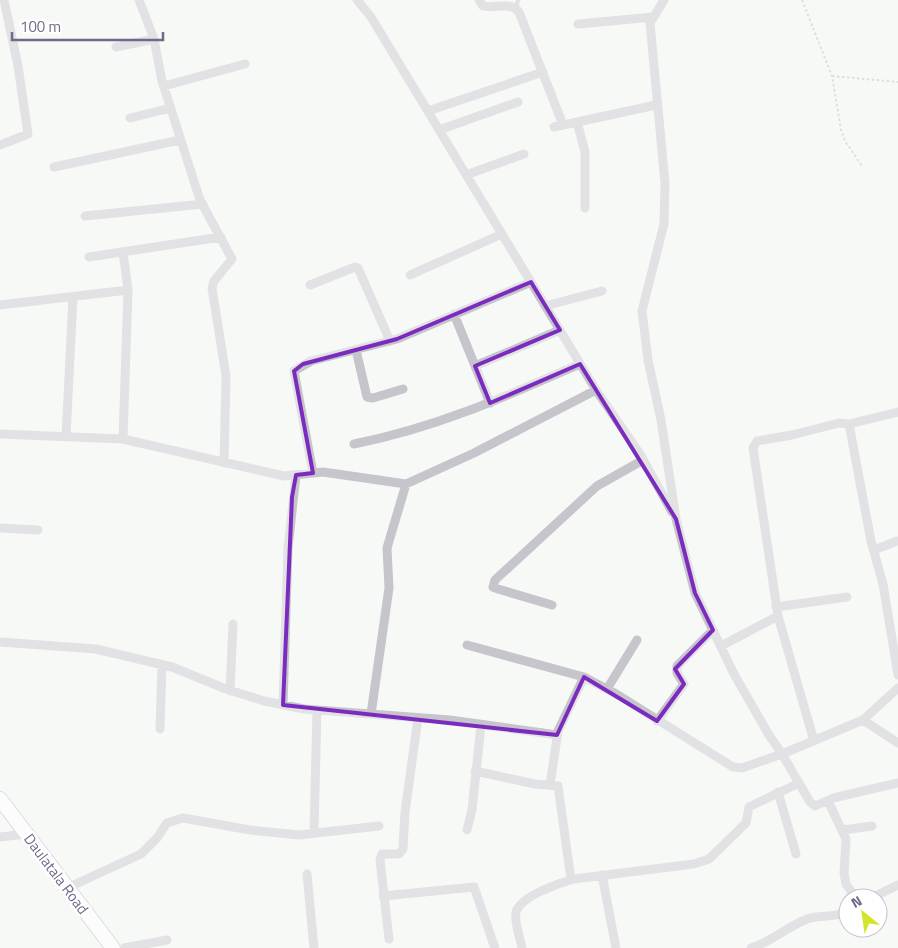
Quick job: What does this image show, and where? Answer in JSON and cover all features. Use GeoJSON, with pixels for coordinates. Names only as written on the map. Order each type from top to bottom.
{"type":"FeatureCollection","features":[{"type":"Feature","properties":{"kind":"main road","name":"Daulatala Road"},"geometry":{"type":"LineString","coordinates":[[0,799],[113,948]]}},
{"type":"Feature","properties":{"kind":"street"},"geometry":{"type":"LineString","coordinates":[[0,145],[28,134],[18,66],[4,0]]}},
{"type":"Feature","properties":{"kind":"street"},"geometry":{"type":"LineString","coordinates":[[139,0],[154,39],[164,86],[180,140],[203,204],[232,259],[214,281],[212,288],[226,369],[227,409],[224,463]]}},
{"type":"Feature","properties":{"kind":"street"},"geometry":{"type":"LineString","coordinates":[[357,0],[371,17],[530,282],[596,390],[643,460],[676,518]]}},
{"type":"Feature","properties":{"kind":"street"},"geometry":{"type":"LineString","coordinates":[[479,0],[483,6],[488,8],[517,4],[563,125]]}},
{"type":"Feature","properties":{"kind":"street"},"geometry":{"type":"LineString","coordinates":[[660,2],[650,23],[656,105],[665,183],[664,224],[642,312],[648,360],[676,518],[695,593],[765,728],[810,802],[815,806],[898,783]]}},
{"type":"Feature","properties":{"kind":"street"},"geometry":{"type":"LineString","coordinates":[[578,24],[653,17]]}},
{"type":"Feature","properties":{"kind":"street"},"geometry":{"type":"LineString","coordinates":[[116,47],[154,39]]}},
{"type":"Feature","properties":{"kind":"street"},"geometry":{"type":"LineString","coordinates":[[164,86],[245,64]]}},
{"type":"Feature","properties":{"kind":"street"},"geometry":{"type":"LineString","coordinates":[[428,111],[543,72]]}},
{"type":"Feature","properties":{"kind":"street"},"geometry":{"type":"LineString","coordinates":[[439,130],[518,102]]}},
{"type":"Feature","properties":{"kind":"street"},"geometry":{"type":"LineString","coordinates":[[554,128],[656,105]]}},
{"type":"Feature","properties":{"kind":"street"},"geometry":{"type":"LineString","coordinates":[[130,118],[171,108]]}},
{"type":"Feature","properties":{"kind":"street"},"geometry":{"type":"LineString","coordinates":[[577,122],[585,152],[585,208]]}},
{"type":"Feature","properties":{"kind":"street"},"geometry":{"type":"LineString","coordinates":[[54,167],[180,140]]}},
{"type":"Feature","properties":{"kind":"street"},"geometry":{"type":"LineString","coordinates":[[466,175],[524,154]]}},
{"type":"Feature","properties":{"kind":"street"},"geometry":{"type":"LineString","coordinates":[[85,216],[203,204]]}},
{"type":"Feature","properties":{"kind":"street"},"geometry":{"type":"LineString","coordinates":[[410,276],[502,234]]}},
{"type":"Feature","properties":{"kind":"street"},"geometry":{"type":"LineString","coordinates":[[89,256],[220,237]]}},
{"type":"Feature","properties":{"kind":"street"},"geometry":{"type":"LineString","coordinates":[[123,252],[128,290],[123,439]]}},
{"type":"Feature","properties":{"kind":"street"},"geometry":{"type":"LineString","coordinates":[[310,284],[355,267],[358,268],[390,340]]}},
{"type":"Feature","properties":{"kind":"street"},"geometry":{"type":"LineString","coordinates":[[313,473],[294,371],[311,361],[390,340],[530,282]]}},
{"type":"Feature","properties":{"kind":"street"},"geometry":{"type":"LineString","coordinates":[[0,304],[128,290]]}},
{"type":"Feature","properties":{"kind":"street"},"geometry":{"type":"LineString","coordinates":[[545,306],[602,292]]}},
{"type":"Feature","properties":{"kind":"street"},"geometry":{"type":"LineString","coordinates":[[66,436],[73,297]]}},
{"type":"Feature","properties":{"kind":"street"},"geometry":{"type":"LineString","coordinates":[[454,314],[490,403]]}},
{"type":"Feature","properties":{"kind":"street"},"geometry":{"type":"LineString","coordinates":[[475,366],[560,330]]}},
{"type":"Feature","properties":{"kind":"street"},"geometry":{"type":"LineString","coordinates":[[356,350],[367,397],[373,398],[403,389]]}},
{"type":"Feature","properties":{"kind":"street"},"geometry":{"type":"LineString","coordinates":[[354,444],[399,435],[490,403],[580,364]]}},
{"type":"Feature","properties":{"kind":"street"},"geometry":{"type":"LineString","coordinates":[[0,434],[123,439],[284,476],[323,472],[406,484],[474,453],[596,390]]}},
{"type":"Feature","properties":{"kind":"street"},"geometry":{"type":"LineString","coordinates":[[814,741],[777,612],[753,448],[757,441],[792,436],[839,423],[849,424],[898,412]]}},
{"type":"Feature","properties":{"kind":"street"},"geometry":{"type":"LineString","coordinates":[[849,424],[874,550],[883,584],[898,675]]}},
{"type":"Feature","properties":{"kind":"street"},"geometry":{"type":"LineString","coordinates":[[552,606],[498,590],[493,586],[495,580],[597,486],[643,460]]}},
{"type":"Feature","properties":{"kind":"street"},"geometry":{"type":"LineString","coordinates":[[283,705],[288,548],[296,474]]}},
{"type":"Feature","properties":{"kind":"street"},"geometry":{"type":"LineString","coordinates":[[372,714],[389,588],[387,548],[406,484]]}},
{"type":"Feature","properties":{"kind":"street"},"geometry":{"type":"LineString","coordinates":[[0,528],[38,530]]}},
{"type":"Feature","properties":{"kind":"street"},"geometry":{"type":"LineString","coordinates":[[874,550],[897,541]]}},
{"type":"Feature","properties":{"kind":"street"},"geometry":{"type":"LineString","coordinates":[[721,646],[777,612],[847,597]]}},
{"type":"Feature","properties":{"kind":"street"},"geometry":{"type":"LineString","coordinates":[[230,691],[233,624]]}},
{"type":"Feature","properties":{"kind":"street"},"geometry":{"type":"LineString","coordinates":[[657,721],[684,684],[677,673],[677,666],[713,630]]}},
{"type":"Feature","properties":{"kind":"street"},"geometry":{"type":"LineString","coordinates":[[607,689],[637,640]]}},
{"type":"Feature","properties":{"kind":"street"},"geometry":{"type":"LineString","coordinates":[[0,642],[96,649],[162,665],[230,691],[283,705],[317,710],[481,724],[558,735]]}},
{"type":"Feature","properties":{"kind":"street"},"geometry":{"type":"LineString","coordinates":[[467,645],[584,677],[607,689],[733,767],[742,768],[782,754],[863,720],[898,688]]}},
{"type":"Feature","properties":{"kind":"street"},"geometry":{"type":"LineString","coordinates":[[160,729],[162,665]]}},
{"type":"Feature","properties":{"kind":"street"},"geometry":{"type":"LineString","coordinates":[[550,785],[558,735],[584,677]]}},
{"type":"Feature","properties":{"kind":"street"},"geometry":{"type":"LineString","coordinates":[[314,833],[317,710]]}},
{"type":"Feature","properties":{"kind":"street"},"geometry":{"type":"LineString","coordinates":[[389,939],[380,860],[382,854],[399,854],[403,849],[405,812],[418,718]]}},
{"type":"Feature","properties":{"kind":"street"},"geometry":{"type":"LineString","coordinates":[[863,720],[898,743]]}},
{"type":"Feature","properties":{"kind":"street"},"geometry":{"type":"LineString","coordinates":[[468,830],[472,810],[481,724]]}},
{"type":"Feature","properties":{"kind":"street"},"geometry":{"type":"LineString","coordinates":[[475,771],[558,786],[571,880]]}},
{"type":"Feature","properties":{"kind":"street"},"geometry":{"type":"LineString","coordinates":[[522,948],[516,915],[518,907],[534,895],[558,883],[571,880],[694,864],[709,859],[746,822],[747,809],[799,783]]}},
{"type":"Feature","properties":{"kind":"street"},"geometry":{"type":"LineString","coordinates":[[778,792],[796,854]]}},
{"type":"Feature","properties":{"kind":"street"},"geometry":{"type":"LineString","coordinates":[[828,801],[843,830],[846,854],[844,874],[849,888]]}},
{"type":"Feature","properties":{"kind":"street"},"geometry":{"type":"LineString","coordinates":[[67,888],[141,854],[157,838],[167,823],[183,818],[259,831],[299,835],[379,826]]}},
{"type":"Feature","properties":{"kind":"street"},"geometry":{"type":"LineString","coordinates":[[843,830],[872,826]]}},
{"type":"Feature","properties":{"kind":"street"},"geometry":{"type":"LineString","coordinates":[[0,837],[26,834]]}},
{"type":"Feature","properties":{"kind":"street"},"geometry":{"type":"LineString","coordinates":[[308,874],[314,948]]}},
{"type":"Feature","properties":{"kind":"street"},"geometry":{"type":"LineString","coordinates":[[602,875],[616,948]]}},
{"type":"Feature","properties":{"kind":"street"},"geometry":{"type":"LineString","coordinates":[[383,896],[474,887],[495,948]]}},
{"type":"Feature","properties":{"kind":"street"},"geometry":{"type":"LineString","coordinates":[[751,948],[762,945],[807,919],[817,916],[829,918],[838,915]]}},
{"type":"Feature","properties":{"kind":"street"},"geometry":{"type":"LineString","coordinates":[[124,948],[167,940]]}},
{"type":"Feature","properties":{"kind":"path"},"geometry":{"type":"LineString","coordinates":[[802,0],[832,76],[841,130],[845,141],[862,166]]}},
{"type":"Feature","properties":{"kind":"path"},"geometry":{"type":"LineString","coordinates":[[832,76],[898,82]]}},
{"type":"Feature","properties":{"kind":"highlighted area"},"geometry":{"type":"Polygon","coordinates":[[[531,282],[560,330],[475,366],[490,403],[580,364],[676,519],[695,593],[713,630],[675,669],[684,684],[657,721],[584,677],[557,735],[283,705],[292,497],[296,475],[313,473],[294,371],[303,364],[397,339],[531,282]]]}}]}
